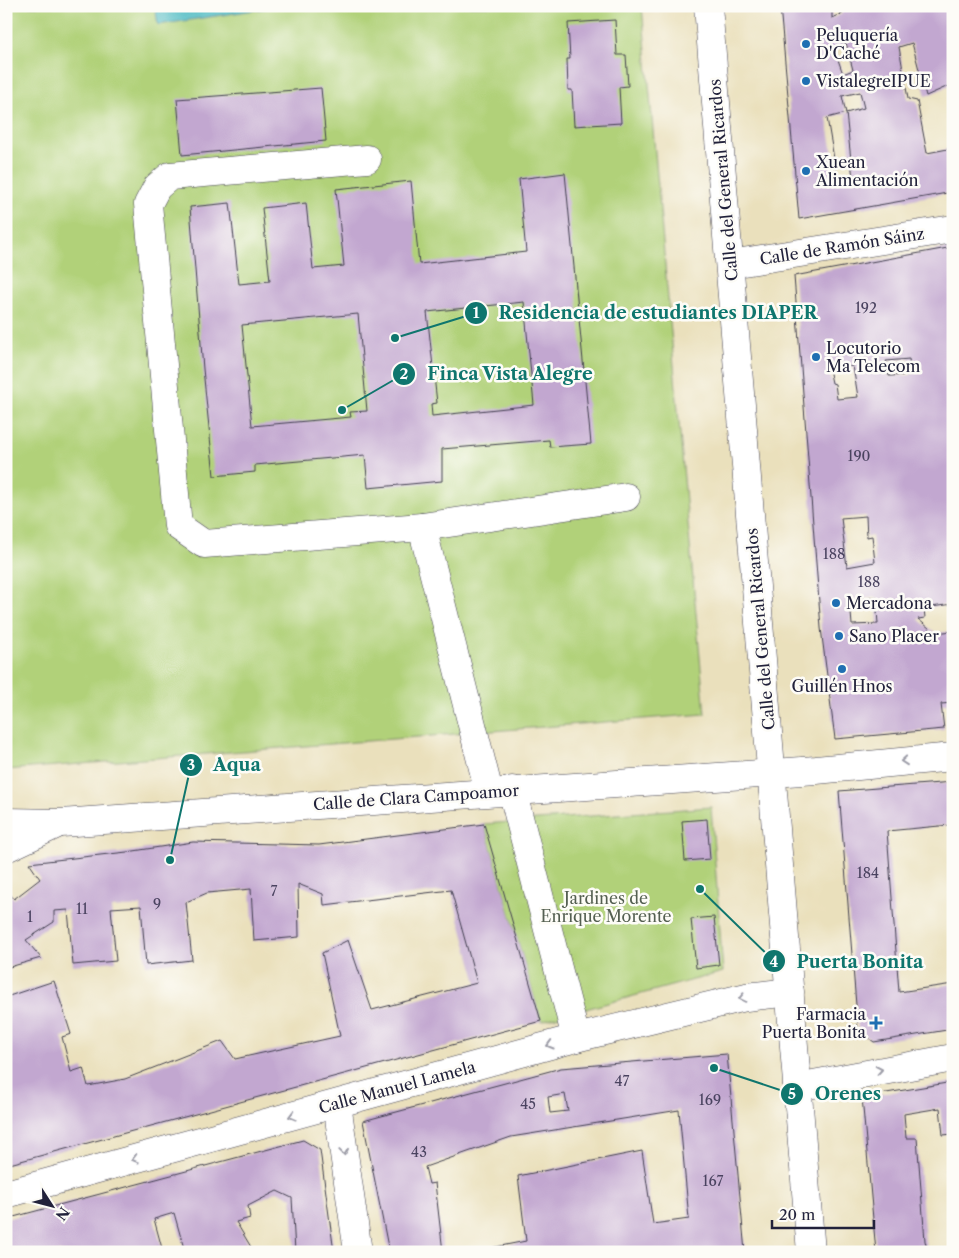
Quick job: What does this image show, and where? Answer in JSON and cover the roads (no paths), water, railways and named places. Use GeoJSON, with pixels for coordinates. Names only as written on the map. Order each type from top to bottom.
{"type":"FeatureCollection","features":[{"type":"Feature","properties":{"kind":"street","name":"Calle del General Ricardos"},"geometry":{"type":"LineString","coordinates":[[708,6],[810,1252]]}},
{"type":"Feature","properties":{"kind":"street"},"geometry":{"type":"LineString","coordinates":[[367,159],[170,176],[157,187],[152,196],[148,204],[178,526],[204,544],[422,527],[626,497]]}},
{"type":"Feature","properties":{"kind":"street","name":"Calle de Ramón Sáinz"},"geometry":{"type":"LineString","coordinates":[[730,264],[953,229]]}},
{"type":"Feature","properties":{"kind":"street"},"geometry":{"type":"LineString","coordinates":[[422,527],[576,1038]]}},
{"type":"Feature","properties":{"kind":"street","name":"Calle de Clara Campoamor"},"geometry":{"type":"LineString","coordinates":[[6,822],[61,823],[772,773],[953,757]]}},
{"type":"Feature","properties":{"kind":"street","name":"Calle de Clara Campoamor"},"geometry":{"type":"LineString","coordinates":[[6,848],[61,823]]}},
{"type":"Feature","properties":{"kind":"street","name":"Calle Manuel Lamela"},"geometry":{"type":"LineString","coordinates":[[6,1194],[576,1038],[746,997],[790,992]]}},
{"type":"Feature","properties":{"kind":"street"},"geometry":{"type":"LineString","coordinates":[[797,1086],[953,1058]]}},
{"type":"Feature","properties":{"kind":"street"},"geometry":{"type":"LineString","coordinates":[[337,1104],[358,1252]]}},
{"type":"Feature","properties":{"kind":"water"},"geometry":{"type":"Polygon","coordinates":[[[155,6],[280,6],[158,25],[155,6]]]}},
{"type":"Feature","properties":{"kind":"place","name":"Peluquería D'Caché"},"geometry":{"type":"Point","coordinates":[806,44]}},
{"type":"Feature","properties":{"kind":"place","name":"VistalegreIPUE"},"geometry":{"type":"Point","coordinates":[806,81]}},
{"type":"Feature","properties":{"kind":"place","name":"Xuean Alimentación"},"geometry":{"type":"Point","coordinates":[806,171]}},
{"type":"Feature","properties":{"kind":"place","name":"Residencia de estudiantes DIAPER"},"geometry":{"type":"Point","coordinates":[395,338]}},
{"type":"Feature","properties":{"kind":"place","name":"Locutorio Ma Telecom"},"geometry":{"type":"Point","coordinates":[816,357]}},
{"type":"Feature","properties":{"kind":"place","name":"Finca Vista Alegre"},"geometry":{"type":"Point","coordinates":[342,410]}},
{"type":"Feature","properties":{"kind":"place","name":"Mercadona"},"geometry":{"type":"Point","coordinates":[836,603]}},
{"type":"Feature","properties":{"kind":"place","name":"Sano Placer"},"geometry":{"type":"Point","coordinates":[839,636]}},
{"type":"Feature","properties":{"kind":"place","name":"Guillén Hnos"},"geometry":{"type":"Point","coordinates":[842,669]}},
{"type":"Feature","properties":{"kind":"place","name":"Aqua"},"geometry":{"type":"Point","coordinates":[170,860]}},
{"type":"Feature","properties":{"kind":"place","name":"Puerta Bonita"},"geometry":{"type":"Point","coordinates":[700,889]}},
{"type":"Feature","properties":{"kind":"place","name":"Farmacia Puerta Bonita"},"geometry":{"type":"Point","coordinates":[876,1023]}},
{"type":"Feature","properties":{"kind":"place","name":"Orenes"},"geometry":{"type":"Point","coordinates":[714,1068]}},
{"type":"Feature","properties":{"kind":"park label","name":"Jardines de Enrique Morente"},"geometry":{"type":"Point","coordinates":[606,907]}}]}
